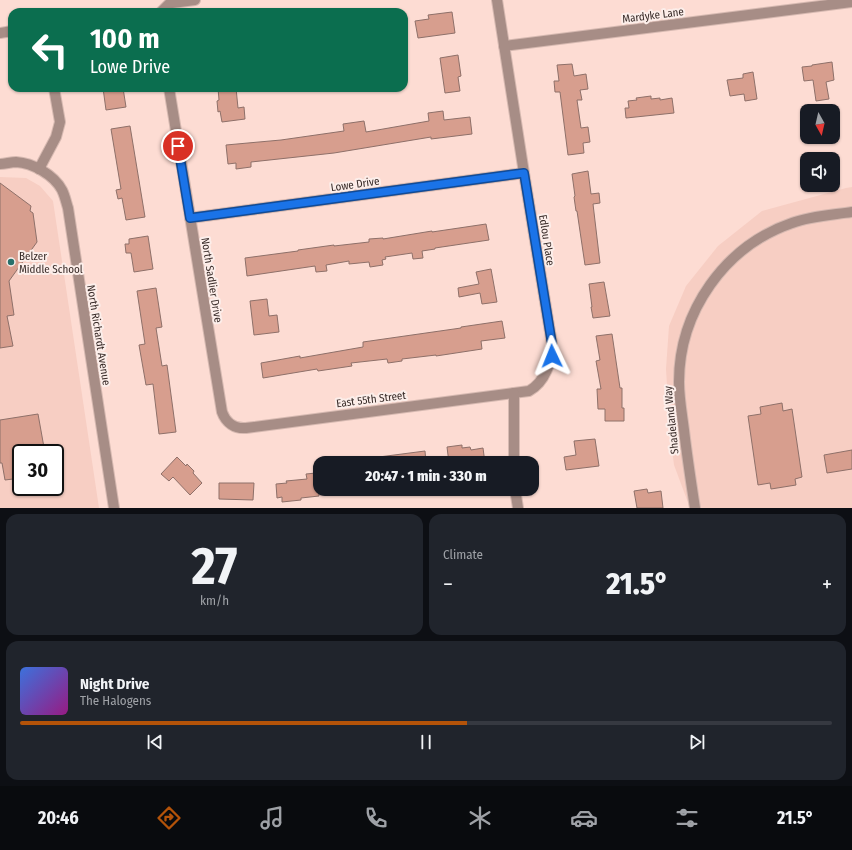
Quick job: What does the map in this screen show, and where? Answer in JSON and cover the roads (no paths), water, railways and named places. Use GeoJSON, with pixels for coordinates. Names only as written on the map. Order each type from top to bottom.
{"type":"FeatureCollection","features":[{"type":"Feature","properties":{"kind":"street"},"geometry":{"type":"LineString","coordinates":[[165,8],[172,3],[195,0]]}},
{"type":"Feature","properties":{"kind":"street","name":"Edlou Place"},"geometry":{"type":"LineString","coordinates":[[497,0],[552,347],[552,356],[542,379],[529,391],[514,393]]}},
{"type":"Feature","properties":{"kind":"street","name":"Mardyke Lane"},"geometry":{"type":"LineString","coordinates":[[504,46],[852,2]]}},
{"type":"Feature","properties":{"kind":"street"},"geometry":{"type":"LineString","coordinates":[[39,169],[56,137],[60,122],[55,92]]}},
{"type":"Feature","properties":{"kind":"street","name":"North Sadlier Drive"},"geometry":{"type":"LineString","coordinates":[[170,92],[222,412],[227,421],[232,425]]}},
{"type":"Feature","properties":{"kind":"street","name":"North Richardt Avenue"},"geometry":{"type":"LineString","coordinates":[[0,164],[16,162],[32,166],[52,177],[62,190],[68,208],[114,508]]}},
{"type":"Feature","properties":{"kind":"street","name":"Lowe Drive"},"geometry":{"type":"LineString","coordinates":[[190,218],[524,173]]}},
{"type":"Feature","properties":{"kind":"street","name":"Shadeland Way"},"geometry":{"type":"LineString","coordinates":[[694,508],[679,382],[680,359],[688,326],[697,306],[709,286],[730,261],[748,246],[766,234],[799,221],[852,212]]}},
{"type":"Feature","properties":{"kind":"street"},"geometry":{"type":"LineString","coordinates":[[514,393],[514,456]]}},
{"type":"Feature","properties":{"kind":"street","name":"East 55th Street"},"geometry":{"type":"LineString","coordinates":[[232,425],[246,428],[514,393]]}},
{"type":"Feature","properties":{"kind":"street"},"geometry":{"type":"LineString","coordinates":[[516,496],[518,508]]}},
{"type":"Feature","properties":{"kind":"place","name":"Belzer Middle School"},"geometry":{"type":"Point","coordinates":[11,262]}}]}
